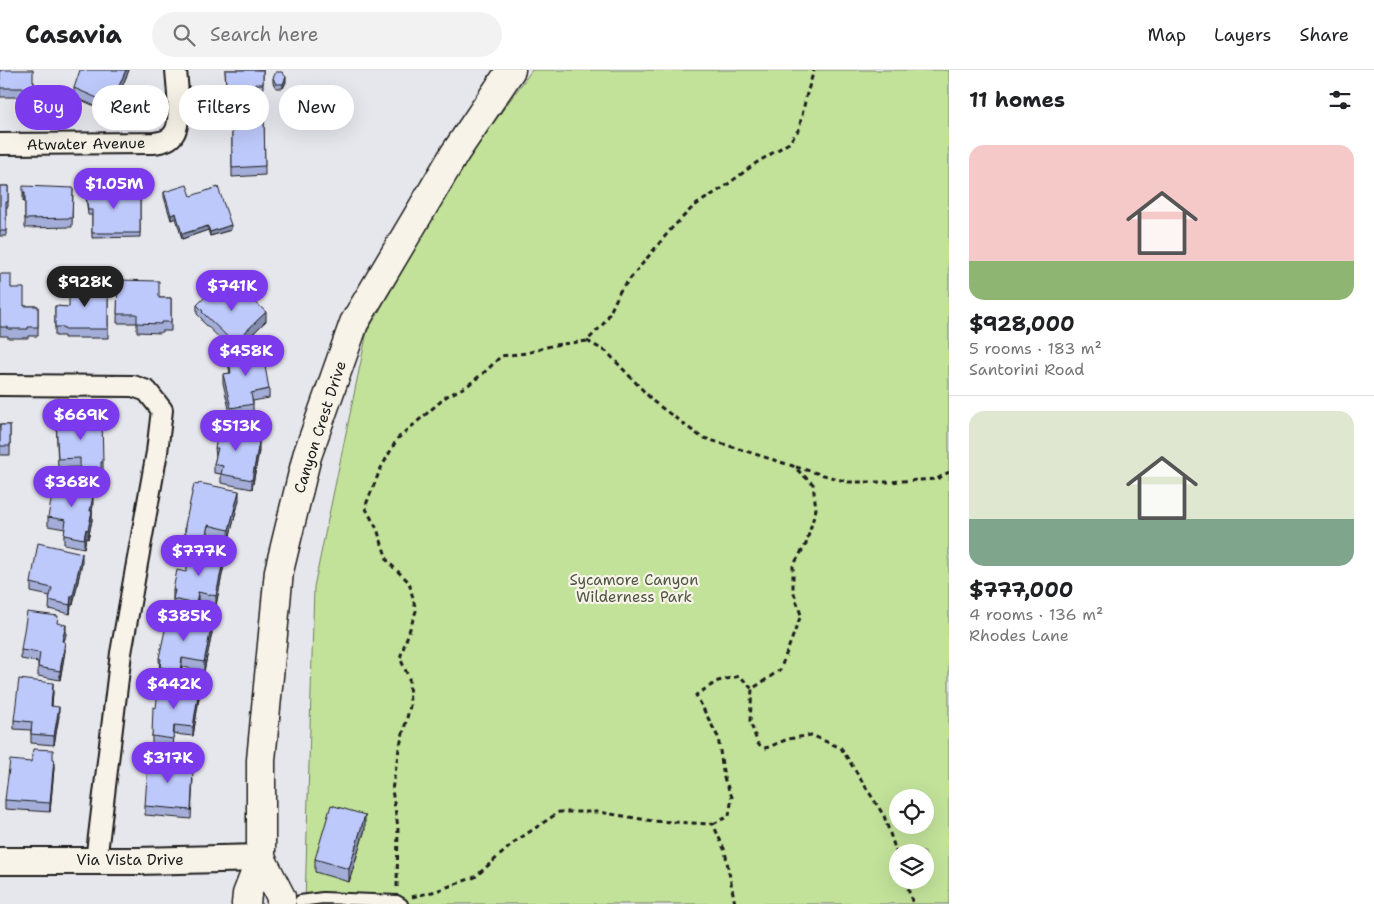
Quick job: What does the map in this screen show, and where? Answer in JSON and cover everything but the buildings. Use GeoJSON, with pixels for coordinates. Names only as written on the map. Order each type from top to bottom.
{"type":"FeatureCollection","features":[{"type":"Feature","properties":{"kind":"main road","name":"Canyon Crest Drive"},"geometry":{"type":"LineString","coordinates":[[246,904],[247,894],[261,858],[261,760],[279,571],[307,456],[354,323],[455,153],[511,70]]}},
{"type":"Feature","properties":{"kind":"main road","name":"Canyon Crest Drive"},"geometry":{"type":"LineString","coordinates":[[261,858],[281,897],[290,903]]}},
{"type":"Feature","properties":{"kind":"street","name":"Atwater Avenue"},"geometry":{"type":"LineString","coordinates":[[0,144],[154,143],[172,137],[178,121],[176,70]]}},
{"type":"Feature","properties":{"kind":"street"},"geometry":{"type":"LineString","coordinates":[[0,385],[134,386],[147,391],[162,410],[156,462],[121,653],[96,860]]}},
{"type":"Feature","properties":{"kind":"street","name":"Via Vista Drive"},"geometry":{"type":"LineString","coordinates":[[0,861],[138,861],[261,858]]}},
{"type":"Feature","properties":{"kind":"lane"},"geometry":{"type":"LineString","coordinates":[[290,903],[323,898],[399,903]]}},
{"type":"Feature","properties":{"kind":"path"},"geometry":{"type":"LineString","coordinates":[[587,341],[606,321],[620,291],[650,252],[694,206],[756,163],[789,143],[799,129],[814,70]]}},
{"type":"Feature","properties":{"kind":"path"},"geometry":{"type":"LineString","coordinates":[[894,844],[884,816],[841,748],[811,735],[788,739],[766,748],[758,744],[750,722],[752,689],[740,676],[718,682],[696,695],[718,737],[724,778],[732,797],[729,816],[713,824],[653,821],[599,812],[559,812],[516,841],[475,877],[399,903],[398,828],[392,790],[399,749],[410,706],[409,678],[400,658],[416,611],[409,582],[388,562],[377,529],[365,507],[380,470],[397,439],[446,396],[467,386],[501,356],[554,345],[587,341],[607,352],[654,402],[700,437],[848,482],[937,479],[949,472]]}},
{"type":"Feature","properties":{"kind":"path"},"geometry":{"type":"LineString","coordinates":[[752,689],[780,670],[801,615],[793,590],[793,566],[806,544],[816,509],[813,484],[793,466]]}},
{"type":"Feature","properties":{"kind":"path"},"geometry":{"type":"LineString","coordinates":[[713,824],[725,851],[734,904]]}},
{"type":"Feature","properties":{"kind":"path"},"geometry":{"type":"LineString","coordinates":[[908,889],[913,904]]}},
{"type":"Feature","properties":{"kind":"green space","name":"Sycamore Canyon Wilderness Park"},"geometry":{"type":"Polygon","coordinates":[[[532,70],[949,70],[949,904],[305,904],[314,587],[367,332],[468,158],[532,70]]]}}]}
